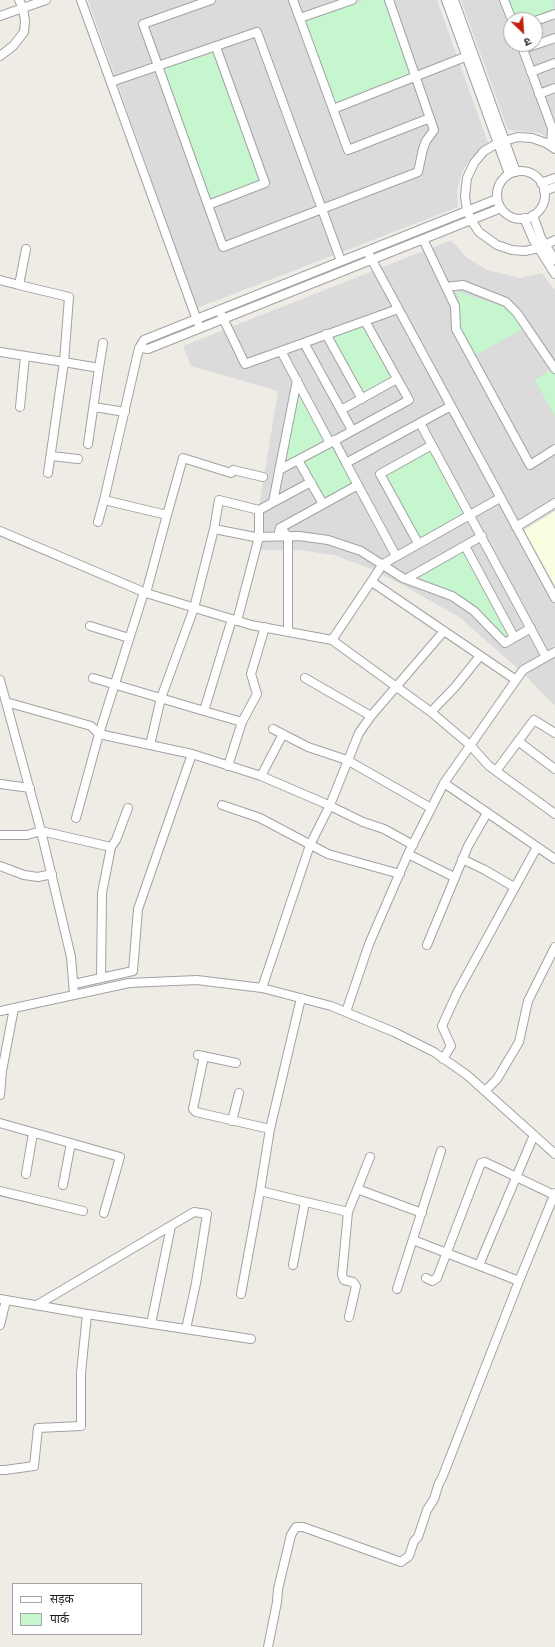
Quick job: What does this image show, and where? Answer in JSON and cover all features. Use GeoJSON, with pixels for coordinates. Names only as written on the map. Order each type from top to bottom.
{"type":"FeatureCollection","features":[{"type":"Feature","properties":{"kind":"street"},"geometry":{"type":"LineString","coordinates":[[0,56],[13,46],[24,32],[25,21],[23,8],[19,0]]}},
{"type":"Feature","properties":{"kind":"street"},"geometry":{"type":"LineString","coordinates":[[0,16],[46,0]]}},
{"type":"Feature","properties":{"kind":"street"},"geometry":{"type":"LineString","coordinates":[[82,0],[200,328]]}},
{"type":"Feature","properties":{"kind":"street"},"geometry":{"type":"LineString","coordinates":[[211,0],[143,24],[223,247],[418,172],[422,149],[434,130],[389,0]]}},
{"type":"Feature","properties":{"kind":"street"},"geometry":{"type":"LineString","coordinates":[[293,0],[348,150],[430,118]]}},
{"type":"Feature","properties":{"kind":"street"},"geometry":{"type":"LineString","coordinates":[[300,18],[352,0]]}},
{"type":"Feature","properties":{"kind":"street"},"geometry":{"type":"LineString","coordinates":[[446,0],[470,55]]}},
{"type":"Feature","properties":{"kind":"street"},"geometry":{"type":"LineString","coordinates":[[454,0],[470,55],[513,173]]}},
{"type":"Feature","properties":{"kind":"street"},"geometry":{"type":"LineString","coordinates":[[504,0],[509,12]]}},
{"type":"Feature","properties":{"kind":"street"},"geometry":{"type":"LineString","coordinates":[[543,18],[555,14]]}},
{"type":"Feature","properties":{"kind":"street"},"geometry":{"type":"LineString","coordinates":[[111,82],[257,32],[341,261]]}},
{"type":"Feature","properties":{"kind":"street"},"geometry":{"type":"LineString","coordinates":[[543,41],[555,38]]}},
{"type":"Feature","properties":{"kind":"street"},"geometry":{"type":"LineString","coordinates":[[208,205],[265,183],[216,47]]}},
{"type":"Feature","properties":{"kind":"street"},"geometry":{"type":"LineString","coordinates":[[524,52],[553,128],[553,148]]}},
{"type":"Feature","properties":{"kind":"street"},"geometry":{"type":"LineString","coordinates":[[333,109],[470,55]]}},
{"type":"Feature","properties":{"kind":"street"},"geometry":{"type":"LineString","coordinates":[[531,72],[555,63]]}},
{"type":"Feature","properties":{"kind":"street"},"geometry":{"type":"LineString","coordinates":[[539,94],[555,88]]}},
{"type":"Feature","properties":{"kind":"street"},"geometry":{"type":"LineString","coordinates":[[553,148],[546,143],[532,138],[518,137],[501,141],[484,151],[474,163],[467,178],[465,196],[467,210],[471,220],[479,232],[497,245],[512,250],[525,251],[542,247],[555,240]]}},
{"type":"Feature","properties":{"kind":"street"},"geometry":{"type":"LineString","coordinates":[[513,173],[530,173],[541,183],[544,191],[542,205],[533,215],[524,218],[511,217],[501,208],[497,199],[499,185],[505,177],[513,173]]}},
{"type":"Feature","properties":{"kind":"street"},"geometry":{"type":"LineString","coordinates":[[541,183],[555,178]]}},
{"type":"Feature","properties":{"kind":"street"},"geometry":{"type":"LineString","coordinates":[[544,191],[555,187]]}},
{"type":"Feature","properties":{"kind":"street"},"geometry":{"type":"LineString","coordinates":[[98,522],[139,348],[144,340],[497,199]]}},
{"type":"Feature","properties":{"kind":"street"},"geometry":{"type":"LineString","coordinates":[[139,348],[148,349],[501,208]]}},
{"type":"Feature","properties":{"kind":"street"},"geometry":{"type":"LineString","coordinates":[[533,215],[541,238],[542,247],[555,260]]}},
{"type":"Feature","properties":{"kind":"street"},"geometry":{"type":"LineString","coordinates":[[524,218],[542,247],[555,274]]}},
{"type":"Feature","properties":{"kind":"street"},"geometry":{"type":"LineString","coordinates":[[423,239],[456,306],[456,330],[530,465],[555,449]]}},
{"type":"Feature","properties":{"kind":"street"},"geometry":{"type":"LineString","coordinates":[[19,285],[26,249]]}},
{"type":"Feature","properties":{"kind":"street"},"geometry":{"type":"LineString","coordinates":[[367,251],[555,598]]}},
{"type":"Feature","properties":{"kind":"street"},"geometry":{"type":"LineString","coordinates":[[0,280],[69,297],[64,362],[48,473]]}},
{"type":"Feature","properties":{"kind":"street"},"geometry":{"type":"LineString","coordinates":[[446,287],[463,285],[506,302],[517,313],[555,369]]}},
{"type":"Feature","properties":{"kind":"street"},"geometry":{"type":"LineString","coordinates":[[219,310],[245,364],[398,309]]}},
{"type":"Feature","properties":{"kind":"street"},"geometry":{"type":"LineString","coordinates":[[279,470],[409,400],[365,321]]}},
{"type":"Feature","properties":{"kind":"street"},"geometry":{"type":"LineString","coordinates":[[326,334],[362,399]]}},
{"type":"Feature","properties":{"kind":"street"},"geometry":{"type":"LineString","coordinates":[[88,444],[103,343]]}},
{"type":"Feature","properties":{"kind":"street"},"geometry":{"type":"LineString","coordinates":[[304,343],[352,430]]}},
{"type":"Feature","properties":{"kind":"street"},"geometry":{"type":"LineString","coordinates":[[281,351],[296,380],[346,463],[396,556]]}},
{"type":"Feature","properties":{"kind":"street"},"geometry":{"type":"LineString","coordinates":[[0,352],[99,368]]}},
{"type":"Feature","properties":{"kind":"street"},"geometry":{"type":"LineString","coordinates":[[20,407],[25,356]]}},
{"type":"Feature","properties":{"kind":"street"},"geometry":{"type":"LineString","coordinates":[[341,410],[397,379]]}},
{"type":"Feature","properties":{"kind":"street"},"geometry":{"type":"LineString","coordinates":[[273,502],[296,380]]}},
{"type":"Feature","properties":{"kind":"street"},"geometry":{"type":"LineString","coordinates":[[346,463],[451,406]]}},
{"type":"Feature","properties":{"kind":"street"},"geometry":{"type":"LineString","coordinates":[[94,407],[125,412]]}},
{"type":"Feature","properties":{"kind":"street"},"geometry":{"type":"LineString","coordinates":[[420,423],[546,657]]}},
{"type":"Feature","properties":{"kind":"street"},"geometry":{"type":"LineString","coordinates":[[418,543],[380,474],[432,445]]}},
{"type":"Feature","properties":{"kind":"street"},"geometry":{"type":"LineString","coordinates":[[51,456],[78,459]]}},
{"type":"Feature","properties":{"kind":"street"},"geometry":{"type":"LineString","coordinates":[[76,818],[114,685],[145,593],[183,458],[231,473],[234,470],[262,477]]}},
{"type":"Feature","properties":{"kind":"street"},"geometry":{"type":"LineString","coordinates":[[298,460],[323,504]]}},
{"type":"Feature","properties":{"kind":"street"},"geometry":{"type":"LineString","coordinates":[[150,745],[161,698],[194,608],[214,529],[219,500],[259,510],[311,482]]}},
{"type":"Feature","properties":{"kind":"street"},"geometry":{"type":"LineString","coordinates":[[278,537],[280,528],[358,485]]}},
{"type":"Feature","properties":{"kind":"street"},"geometry":{"type":"LineString","coordinates":[[332,640],[383,564],[500,498]]}},
{"type":"Feature","properties":{"kind":"street"},"geometry":{"type":"LineString","coordinates":[[104,500],[167,515]]}},
{"type":"Feature","properties":{"kind":"street"},"geometry":{"type":"LineString","coordinates":[[516,527],[555,503]]}},
{"type":"Feature","properties":{"kind":"street"},"geometry":{"type":"LineString","coordinates":[[204,711],[235,620],[259,537],[259,510]]}},
{"type":"Feature","properties":{"kind":"street"},"geometry":{"type":"LineString","coordinates":[[280,528],[288,536],[288,632]]}},
{"type":"Feature","properties":{"kind":"street"},"geometry":{"type":"LineString","coordinates":[[214,529],[259,537],[298,536],[328,540],[361,551],[406,579],[452,596],[474,611],[504,642],[531,628]]}},
{"type":"Feature","properties":{"kind":"street"},"geometry":{"type":"LineString","coordinates":[[0,531],[145,593],[235,620],[332,640],[431,712],[470,745],[489,766],[555,814]]}},
{"type":"Feature","properties":{"kind":"street"},"geometry":{"type":"LineString","coordinates":[[406,579],[482,536]]}},
{"type":"Feature","properties":{"kind":"street"},"geometry":{"type":"LineString","coordinates":[[465,546],[514,637]]}},
{"type":"Feature","properties":{"kind":"street"},"geometry":{"type":"LineString","coordinates":[[372,582],[516,680]]}},
{"type":"Feature","properties":{"kind":"street"},"geometry":{"type":"LineString","coordinates":[[90,626],[129,638]]}},
{"type":"Feature","properties":{"kind":"street"},"geometry":{"type":"LineString","coordinates":[[228,766],[242,722],[257,694],[251,674],[265,627]]}},
{"type":"Feature","properties":{"kind":"street"},"geometry":{"type":"LineString","coordinates":[[262,988],[310,845],[330,805],[359,733],[395,686],[444,631]]}},
{"type":"Feature","properties":{"kind":"street"},"geometry":{"type":"LineString","coordinates":[[346,1012],[369,944],[408,854],[444,783],[523,670],[555,652]]}},
{"type":"Feature","properties":{"kind":"street"},"geometry":{"type":"LineString","coordinates":[[431,712],[455,687],[480,656]]}},
{"type":"Feature","properties":{"kind":"street"},"geometry":{"type":"LineString","coordinates":[[92,678],[242,722]]}},
{"type":"Feature","properties":{"kind":"street"},"geometry":{"type":"LineString","coordinates":[[306,678],[371,716]]}},
{"type":"Feature","properties":{"kind":"street"},"geometry":{"type":"LineString","coordinates":[[0,680],[42,831],[71,957],[74,994]]}},
{"type":"Feature","properties":{"kind":"street"},"geometry":{"type":"LineString","coordinates":[[6,702],[90,726],[99,734],[192,754],[262,776],[330,805],[363,822],[384,829],[413,845]]}},
{"type":"Feature","properties":{"kind":"street"},"geometry":{"type":"LineString","coordinates":[[496,771],[534,720],[555,734]]}},
{"type":"Feature","properties":{"kind":"street"},"geometry":{"type":"LineString","coordinates":[[273,729],[308,747],[347,760],[431,808]]}},
{"type":"Feature","properties":{"kind":"street"},"geometry":{"type":"LineString","coordinates":[[262,776],[283,734]]}},
{"type":"Feature","properties":{"kind":"street"},"geometry":{"type":"LineString","coordinates":[[518,741],[555,769]]}},
{"type":"Feature","properties":{"kind":"street"},"geometry":{"type":"LineString","coordinates":[[74,984],[132,971],[138,909],[192,754]]}},
{"type":"Feature","properties":{"kind":"street"},"geometry":{"type":"LineString","coordinates":[[444,783],[555,860]]}},
{"type":"Feature","properties":{"kind":"street"},"geometry":{"type":"LineString","coordinates":[[0,784],[30,788]]}},
{"type":"Feature","properties":{"kind":"street"},"geometry":{"type":"LineString","coordinates":[[222,805],[260,818],[328,854],[400,874]]}},
{"type":"Feature","properties":{"kind":"street"},"geometry":{"type":"LineString","coordinates":[[101,978],[102,893],[111,847],[116,840],[128,808]]}},
{"type":"Feature","properties":{"kind":"street"},"geometry":{"type":"LineString","coordinates":[[427,945],[462,859],[487,813]]}},
{"type":"Feature","properties":{"kind":"street"},"geometry":{"type":"LineString","coordinates":[[0,834],[27,836],[42,831],[111,847]]}},
{"type":"Feature","properties":{"kind":"street"},"geometry":{"type":"LineString","coordinates":[[444,1059],[451,1046],[442,1026],[457,993],[537,847]]}},
{"type":"Feature","properties":{"kind":"street"},"geometry":{"type":"LineString","coordinates":[[408,854],[454,877]]}},
{"type":"Feature","properties":{"kind":"street"},"geometry":{"type":"LineString","coordinates":[[462,859],[485,870],[514,887]]}},
{"type":"Feature","properties":{"kind":"street"},"geometry":{"type":"LineString","coordinates":[[0,866],[24,875],[38,878],[52,874]]}},
{"type":"Feature","properties":{"kind":"street"},"geometry":{"type":"LineString","coordinates":[[485,1091],[497,1079],[519,1042],[528,1001],[555,947]]}},
{"type":"Feature","properties":{"kind":"street"},"geometry":{"type":"LineString","coordinates":[[0,1011],[129,983],[196,980],[262,988],[301,998],[331,1006],[394,1032],[444,1059],[467,1075],[555,1154]]}},
{"type":"Feature","properties":{"kind":"street"},"geometry":{"type":"LineString","coordinates":[[241,1294],[270,1129],[301,998]]}},
{"type":"Feature","properties":{"kind":"street"},"geometry":{"type":"LineString","coordinates":[[0,1095],[2,1071],[14,1008]]}},
{"type":"Feature","properties":{"kind":"street"},"geometry":{"type":"LineString","coordinates":[[236,1063],[201,1055],[193,1109],[196,1112],[270,1129]]}},
{"type":"Feature","properties":{"kind":"street"},"geometry":{"type":"LineString","coordinates":[[232,1121],[238,1093]]}},
{"type":"Feature","properties":{"kind":"street"},"geometry":{"type":"LineString","coordinates":[[0,1123],[120,1157],[104,1213]]}},
{"type":"Feature","properties":{"kind":"street"},"geometry":{"type":"LineString","coordinates":[[26,1174],[33,1133]]}},
{"type":"Feature","properties":{"kind":"street"},"geometry":{"type":"LineString","coordinates":[[479,1265],[534,1135]]}},
{"type":"Feature","properties":{"kind":"street"},"geometry":{"type":"LineString","coordinates":[[64,1185],[71,1143]]}},
{"type":"Feature","properties":{"kind":"street"},"geometry":{"type":"LineString","coordinates":[[397,1289],[441,1151]]}},
{"type":"Feature","properties":{"kind":"street"},"geometry":{"type":"LineString","coordinates":[[349,1318],[356,1286],[353,1282],[344,1280],[342,1275],[348,1212],[370,1157]]}},
{"type":"Feature","properties":{"kind":"street"},"geometry":{"type":"LineString","coordinates":[[268,1647],[277,1602],[278,1589],[293,1528],[303,1527],[401,1562],[409,1556],[427,1510],[434,1500],[439,1483],[555,1194],[485,1162],[481,1163],[448,1253],[437,1278],[432,1281],[426,1278]]}},
{"type":"Feature","properties":{"kind":"street"},"geometry":{"type":"LineString","coordinates":[[357,1189],[422,1213]]}},
{"type":"Feature","properties":{"kind":"street"},"geometry":{"type":"LineString","coordinates":[[0,1191],[83,1211]]}},
{"type":"Feature","properties":{"kind":"street"},"geometry":{"type":"LineString","coordinates":[[260,1191],[348,1212]]}},
{"type":"Feature","properties":{"kind":"street"},"geometry":{"type":"LineString","coordinates":[[293,1265],[305,1202]]}},
{"type":"Feature","properties":{"kind":"street"},"geometry":{"type":"LineString","coordinates":[[37,1305],[194,1212],[207,1214],[196,1282],[186,1329]]}},
{"type":"Feature","properties":{"kind":"street"},"geometry":{"type":"LineString","coordinates":[[151,1324],[171,1226]]}},
{"type":"Feature","properties":{"kind":"street"},"geometry":{"type":"LineString","coordinates":[[413,1240],[519,1281]]}},
{"type":"Feature","properties":{"kind":"street"},"geometry":{"type":"LineString","coordinates":[[0,1325],[3,1300],[251,1339]]}},
{"type":"Feature","properties":{"kind":"street"},"geometry":{"type":"LineString","coordinates":[[0,1470],[34,1466],[38,1428],[81,1426],[81,1373],[86,1314]]}},
{"type":"Feature","properties":{"kind":"shaded area"},"geometry":{"type":"Polygon","coordinates":[[[88,0],[437,0],[488,143],[472,157],[463,170],[457,189],[458,207],[197,308],[88,0]]]}},
{"type":"Feature","properties":{"kind":"shaded area"},"geometry":{"type":"Polygon","coordinates":[[[461,0],[555,0],[555,141],[540,133],[508,130],[461,0]]]}},
{"type":"Feature","properties":{"kind":"shaded area"},"geometry":{"type":"Polygon","coordinates":[[[451,240],[467,258],[487,270],[520,278],[542,273],[555,290],[555,706],[523,673],[459,617],[408,588],[369,568],[334,555],[299,550],[252,550],[278,391],[191,366],[183,346],[451,240]]]}},
{"type":"Feature","properties":{"kind":"shaded area"},"geometry":{"type":"Polygon","coordinates":[[[555,511],[555,586],[524,530],[555,511]]]}},
{"type":"Feature","properties":{"kind":"green space"},"geometry":{"type":"Polygon","coordinates":[[[364,0],[385,0],[411,74],[335,103],[305,21],[364,0]]]}},
{"type":"Feature","properties":{"kind":"green space"},"geometry":{"type":"Polygon","coordinates":[[[508,0],[553,0],[555,13],[543,17],[543,12],[513,12],[508,0]]]}},
{"type":"Feature","properties":{"kind":"green space"},"geometry":{"type":"Polygon","coordinates":[[[214,52],[260,180],[210,199],[163,69],[214,52]]]}},
{"type":"Feature","properties":{"kind":"green space"},"geometry":{"type":"Polygon","coordinates":[[[456,291],[507,308],[523,329],[474,356],[458,327],[460,303],[456,291]]]}},
{"type":"Feature","properties":{"kind":"green space"},"geometry":{"type":"Polygon","coordinates":[[[363,326],[392,379],[363,394],[332,337],[363,326]]]}},
{"type":"Feature","properties":{"kind":"green space"},"geometry":{"type":"Polygon","coordinates":[[[551,370],[555,376],[555,417],[535,380],[551,370]]]}},
{"type":"Feature","properties":{"kind":"green space"},"geometry":{"type":"Polygon","coordinates":[[[298,389],[326,441],[285,464],[298,389]]]}},
{"type":"Feature","properties":{"kind":"green space"},"geometry":{"type":"Polygon","coordinates":[[[333,444],[354,484],[324,500],[303,461],[333,444]]]}},
{"type":"Feature","properties":{"kind":"green space"},"geometry":{"type":"Polygon","coordinates":[[[431,450],[465,513],[420,538],[385,476],[431,450]]]}},
{"type":"Feature","properties":{"kind":"green space"},"geometry":{"type":"Polygon","coordinates":[[[463,551],[509,635],[503,637],[468,602],[416,576],[463,551]]]}}]}
